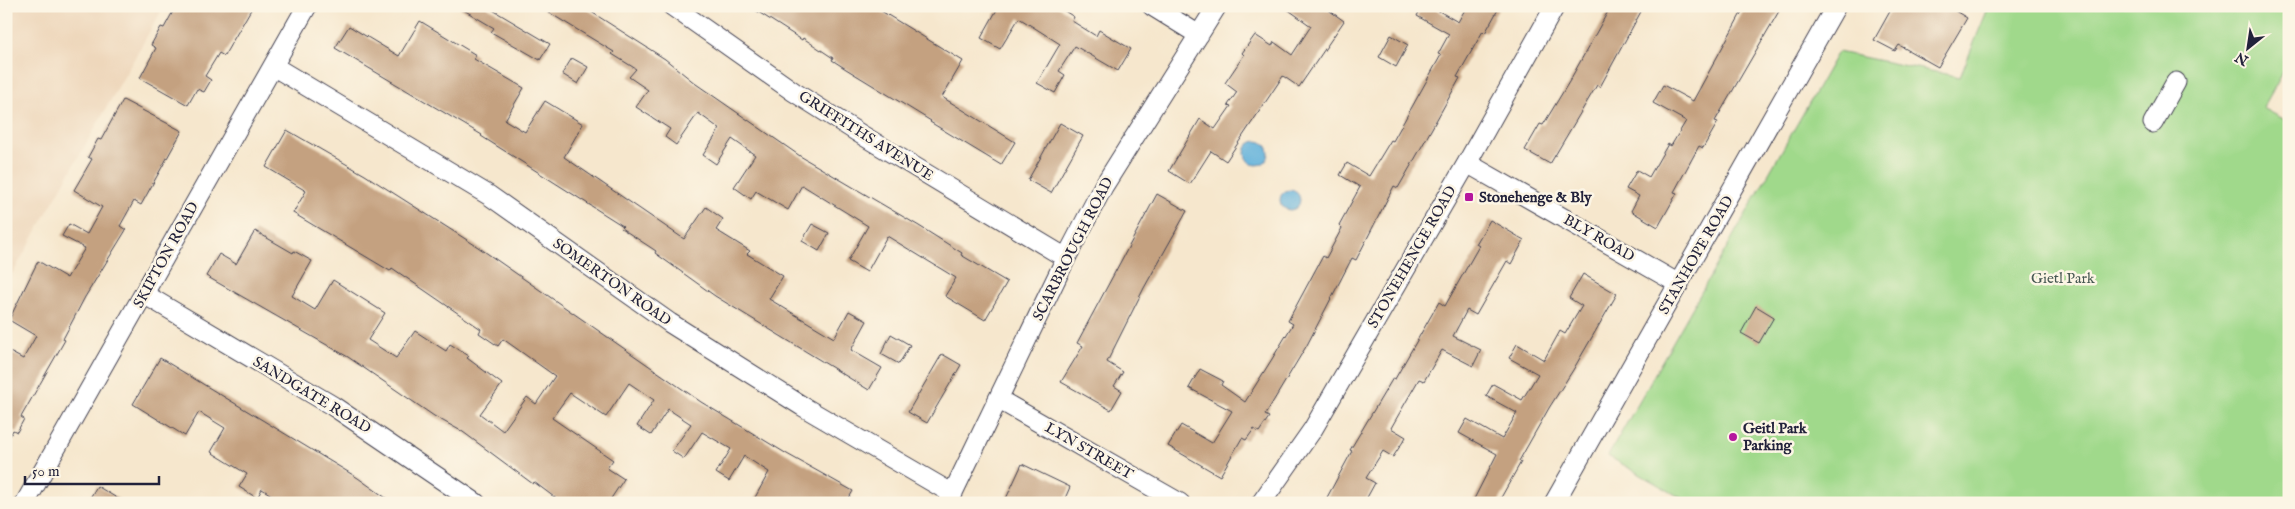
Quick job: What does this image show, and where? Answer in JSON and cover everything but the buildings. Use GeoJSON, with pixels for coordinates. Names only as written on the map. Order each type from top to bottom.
{"type":"FeatureCollection","features":[{"type":"Feature","properties":{"kind":"street","name":"SKIPTON ROAD"},"geometry":{"type":"LineString","coordinates":[[25,503],[307,6]]}},
{"type":"Feature","properties":{"kind":"street","name":"GRIFFITHS AVENUE"},"geometry":{"type":"LineString","coordinates":[[672,6],[794,92],[1066,258]]}},
{"type":"Feature","properties":{"kind":"street"},"geometry":{"type":"LineString","coordinates":[[1152,6],[1199,35]]}},
{"type":"Feature","properties":{"kind":"street","name":"SCARBROUGH ROAD"},"geometry":{"type":"LineString","coordinates":[[951,498],[1066,258],[1104,187],[1218,6]]}},
{"type":"Feature","properties":{"kind":"street","name":"STONEHENGE ROAD"},"geometry":{"type":"LineString","coordinates":[[1261,503],[1313,429],[1467,163],[1554,6]]}},
{"type":"Feature","properties":{"kind":"street","name":"STANHOPE ROAD"},"geometry":{"type":"LineString","coordinates":[[1554,503],[1836,6]]}},
{"type":"Feature","properties":{"kind":"street","name":"SOMERTON ROAD"},"geometry":{"type":"LineString","coordinates":[[273,66],[490,196],[703,344],[951,498]]}},
{"type":"Feature","properties":{"kind":"street"},"geometry":{"type":"LineString","coordinates":[[2153,123],[2176,82]]}},
{"type":"Feature","properties":{"kind":"street","name":"BLY ROAD"},"geometry":{"type":"LineString","coordinates":[[1467,163],[1679,284]]}},
{"type":"Feature","properties":{"kind":"street","name":"SANDGATE ROAD"},"geometry":{"type":"LineString","coordinates":[[144,294],[333,406],[476,503]]}},
{"type":"Feature","properties":{"kind":"street","name":"LYN STREET"},"geometry":{"type":"LineString","coordinates":[[998,399],[1180,503]]}},
{"type":"Feature","properties":{"kind":"shaded area"},"geometry":{"type":"Polygon","coordinates":[[[6,6],[164,6],[6,285],[6,6]]]}},
{"type":"Feature","properties":{"kind":"green space","name":"Gietl Park"},"geometry":{"type":"Polygon","coordinates":[[[1989,6],[2289,6],[2289,62],[2263,108],[2289,122],[2289,503],[1690,503],[1608,456],[1838,52],[1960,77],[1989,6]]]}},
{"type":"Feature","properties":{"kind":"water"},"geometry":{"type":"Polygon","coordinates":[[[1252,141],[1262,141],[1269,148],[1269,158],[1262,165],[1252,165],[1245,158],[1245,148],[1252,141]]]}},
{"type":"Feature","properties":{"kind":"water"},"geometry":{"type":"Polygon","coordinates":[[[1290,190],[1297,193],[1300,200],[1297,207],[1290,210],[1283,207],[1280,200],[1283,193],[1290,190]]]}},
{"type":"Feature","properties":{"kind":"place","name":"Stonehenge & Bly"},"geometry":{"type":"Point","coordinates":[1469,197]}},
{"type":"Feature","properties":{"kind":"place","name":"Geitl Park Parking"},"geometry":{"type":"Point","coordinates":[1733,437]}}]}
